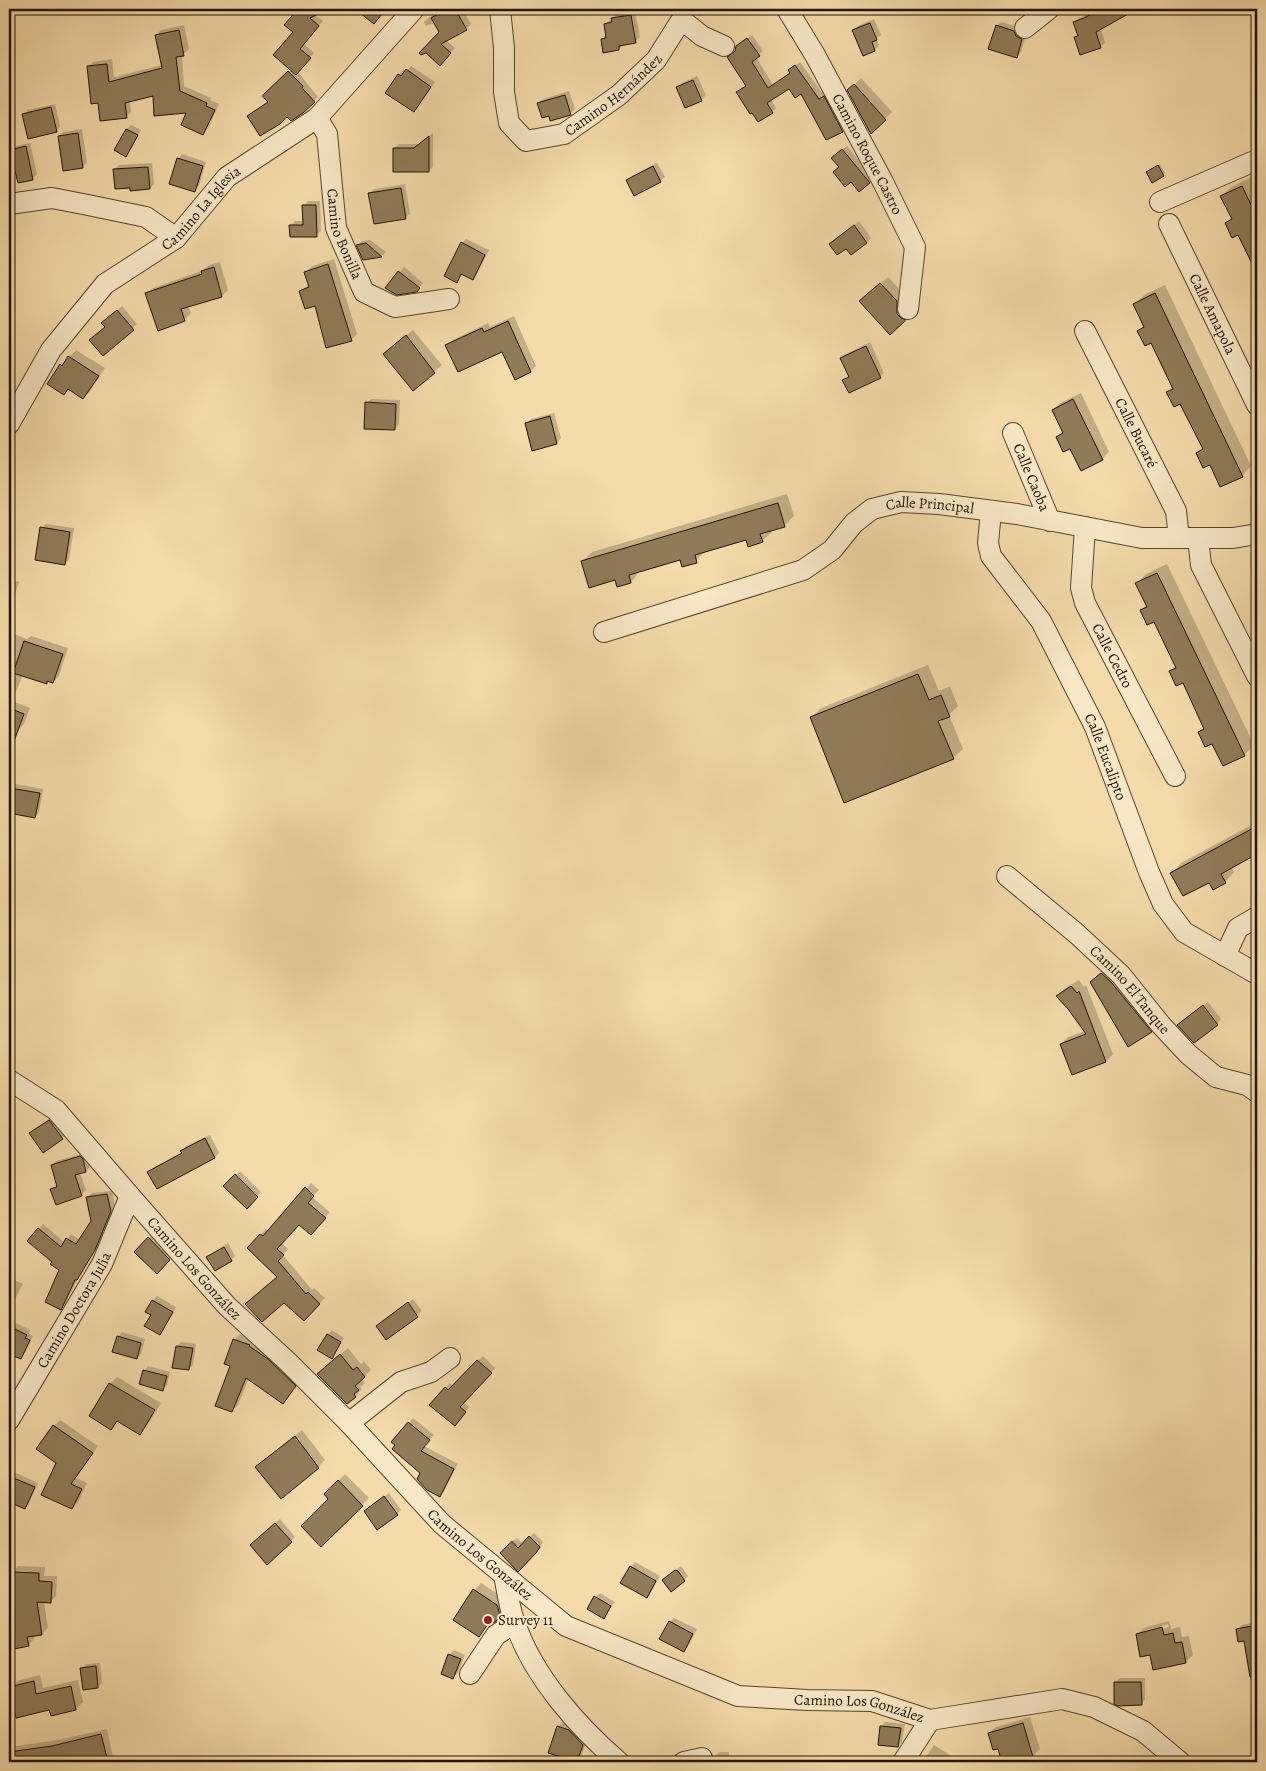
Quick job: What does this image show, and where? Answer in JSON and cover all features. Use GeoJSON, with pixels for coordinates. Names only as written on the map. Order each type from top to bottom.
{"type":"FeatureCollection","features":[{"type":"Feature","properties":{"kind":"street","name":"Camino La Iglesia"},"geometry":{"type":"LineString","coordinates":[[9,424],[51,350],[105,284],[176,238],[227,177],[317,118],[414,9]]}},
{"type":"Feature","properties":{"kind":"street","name":"Camino Hernández"},"geometry":{"type":"LineString","coordinates":[[500,9],[504,48],[504,92],[509,123],[526,141],[564,134],[618,95],[656,60],[680,22],[687,24],[702,36],[724,46]]}},
{"type":"Feature","properties":{"kind":"street","name":"Camino Roque Castro"},"geometry":{"type":"LineString","coordinates":[[787,9],[815,55],[879,173],[915,247],[908,309]]}},
{"type":"Feature","properties":{"kind":"street"},"geometry":{"type":"LineString","coordinates":[[1026,28],[1049,9]]}},
{"type":"Feature","properties":{"kind":"street","name":"Camino Bonilla"},"geometry":{"type":"LineString","coordinates":[[317,118],[326,134],[336,228],[364,292],[395,307],[449,299]]}},
{"type":"Feature","properties":{"kind":"street"},"geometry":{"type":"LineString","coordinates":[[1160,202],[1252,162],[1257,162]]}},
{"type":"Feature","properties":{"kind":"street"},"geometry":{"type":"LineString","coordinates":[[9,204],[52,198],[146,217],[176,238]]}},
{"type":"Feature","properties":{"kind":"street","name":"Calle Amapola"},"geometry":{"type":"LineString","coordinates":[[1169,224],[1257,405]]}},
{"type":"Feature","properties":{"kind":"street","name":"Calle Bucaré"},"geometry":{"type":"LineString","coordinates":[[1085,331],[1257,676]]}},
{"type":"Feature","properties":{"kind":"street","name":"Calle Caoba"},"geometry":{"type":"LineString","coordinates":[[1013,433],[1050,520]]}},
{"type":"Feature","properties":{"kind":"street","name":"Calle Principal"},"geometry":{"type":"LineString","coordinates":[[604,632],[803,570],[832,550],[854,524],[872,509],[901,502],[939,504],[991,511],[1050,520],[1142,538],[1233,538],[1257,534]]}},
{"type":"Feature","properties":{"kind":"street","name":"Calle Eucalipto"},"geometry":{"type":"LineString","coordinates":[[991,511],[988,543],[991,556],[1042,621],[1095,727],[1149,872],[1163,904],[1184,932],[1257,974]]}},
{"type":"Feature","properties":{"kind":"street","name":"Calle Cedro"},"geometry":{"type":"LineString","coordinates":[[1085,527],[1081,588],[1085,604],[1175,776]]}},
{"type":"Feature","properties":{"kind":"street","name":"Camino El Tanque"},"geometry":{"type":"LineString","coordinates":[[1007,876],[1077,934],[1121,975],[1161,1025],[1188,1054],[1216,1077],[1247,1085],[1257,1092]]}},
{"type":"Feature","properties":{"kind":"street"},"geometry":{"type":"LineString","coordinates":[[1225,956],[1238,928],[1257,917]]}},
{"type":"Feature","properties":{"kind":"street","name":"Camino Los González"},"geometry":{"type":"LineString","coordinates":[[9,1080],[56,1110],[227,1306],[288,1362],[349,1423],[442,1524],[566,1626],[738,1696],[872,1701],[930,1720],[1062,1699],[1094,1707],[1142,1731],[1180,1762]]}},
{"type":"Feature","properties":{"kind":"street","name":"Camino Doctora Julia"},"geometry":{"type":"LineString","coordinates":[[9,1420],[102,1264],[130,1196]]}},
{"type":"Feature","properties":{"kind":"street"},"geometry":{"type":"LineString","coordinates":[[349,1423],[401,1382],[431,1372],[450,1358]]}},
{"type":"Feature","properties":{"kind":"street"},"geometry":{"type":"LineString","coordinates":[[504,1575],[514,1623],[534,1664],[550,1688],[595,1741],[619,1762]]}},
{"type":"Feature","properties":{"kind":"street"},"geometry":{"type":"LineString","coordinates":[[470,1674],[496,1635],[514,1623]]}},
{"type":"Feature","properties":{"kind":"street"},"geometry":{"type":"LineString","coordinates":[[903,1762],[930,1720]]}},
{"type":"Feature","properties":{"kind":"building"},"geometry":{"type":"Polygon","coordinates":[[[298,9],[328,9],[310,18],[319,26],[300,49],[311,58],[296,75],[273,55],[293,32],[284,25],[298,9]]]}},
{"type":"Feature","properties":{"kind":"building"},"geometry":{"type":"Polygon","coordinates":[[[355,9],[386,9],[374,24],[355,9]]]}},
{"type":"Feature","properties":{"kind":"building"},"geometry":{"type":"Polygon","coordinates":[[[447,9],[455,9],[467,30],[441,44],[451,53],[440,66],[426,53],[421,55],[419,53],[439,32],[431,18],[447,9]]]}},
{"type":"Feature","properties":{"kind":"building"},"geometry":{"type":"Polygon","coordinates":[[[1101,9],[1137,9],[1096,32],[1101,48],[1080,55],[1074,37],[1078,36],[1073,22],[1101,9]]]}},
{"type":"Feature","properties":{"kind":"building"},"geometry":{"type":"Polygon","coordinates":[[[631,15],[636,43],[619,46],[619,50],[603,53],[601,39],[606,38],[604,24],[612,22],[611,18],[631,15]]]}},
{"type":"Feature","properties":{"kind":"building"},"geometry":{"type":"Polygon","coordinates":[[[870,23],[877,40],[872,42],[875,51],[863,56],[852,30],[870,23]]]}},
{"type":"Feature","properties":{"kind":"building"},"geometry":{"type":"Polygon","coordinates":[[[996,25],[1014,31],[1016,36],[1022,39],[1017,58],[988,49],[996,25]]]}},
{"type":"Feature","properties":{"kind":"building"},"geometry":{"type":"Polygon","coordinates":[[[179,30],[184,56],[176,57],[180,91],[207,103],[206,106],[215,110],[203,135],[181,125],[186,113],[154,116],[153,96],[125,103],[127,118],[100,121],[98,103],[91,104],[87,66],[107,64],[109,82],[162,68],[155,35],[179,30]]]}},
{"type":"Feature","properties":{"kind":"building"},"geometry":{"type":"Polygon","coordinates":[[[747,38],[760,56],[752,62],[768,88],[790,73],[788,70],[795,65],[819,99],[824,96],[843,132],[826,140],[801,94],[795,98],[789,89],[767,103],[773,113],[758,122],[752,113],[750,114],[736,92],[746,86],[727,57],[735,51],[736,46],[747,38]]]}},
{"type":"Feature","properties":{"kind":"building"},"geometry":{"type":"Polygon","coordinates":[[[406,69],[431,87],[414,112],[385,93],[398,74],[401,76],[406,69]]]}},
{"type":"Feature","properties":{"kind":"building"},"geometry":{"type":"Polygon","coordinates":[[[288,71],[315,102],[291,121],[287,117],[280,124],[260,136],[247,116],[268,102],[262,96],[288,71]]]}},
{"type":"Feature","properties":{"kind":"building"},"geometry":{"type":"Polygon","coordinates":[[[693,80],[702,101],[685,108],[676,87],[693,80]]]}},
{"type":"Feature","properties":{"kind":"building"},"geometry":{"type":"Polygon","coordinates":[[[854,84],[886,120],[871,134],[847,90],[854,84]]]}},
{"type":"Feature","properties":{"kind":"building"},"geometry":{"type":"Polygon","coordinates":[[[565,95],[571,115],[550,121],[549,116],[542,118],[537,103],[565,95]]]}},
{"type":"Feature","properties":{"kind":"building"},"geometry":{"type":"Polygon","coordinates":[[[51,107],[57,132],[28,139],[22,114],[51,107]]]}},
{"type":"Feature","properties":{"kind":"building"},"geometry":{"type":"Polygon","coordinates":[[[126,129],[138,135],[126,157],[114,150],[126,129]]]}},
{"type":"Feature","properties":{"kind":"building"},"geometry":{"type":"Polygon","coordinates":[[[78,133],[83,168],[63,171],[58,136],[78,133]]]}},
{"type":"Feature","properties":{"kind":"building"},"geometry":{"type":"Polygon","coordinates":[[[429,136],[429,172],[393,172],[393,148],[414,148],[429,136]]]}},
{"type":"Feature","properties":{"kind":"building"},"geometry":{"type":"Polygon","coordinates":[[[26,146],[33,180],[18,183],[10,150],[26,146]]]}},
{"type":"Feature","properties":{"kind":"building"},"geometry":{"type":"Polygon","coordinates":[[[842,149],[870,183],[859,192],[851,182],[845,187],[833,172],[839,167],[831,158],[842,149]]]}},
{"type":"Feature","properties":{"kind":"building"},"geometry":{"type":"Polygon","coordinates":[[[177,158],[203,166],[195,192],[169,184],[177,158]]]}},
{"type":"Feature","properties":{"kind":"building"},"geometry":{"type":"Polygon","coordinates":[[[1158,165],[1164,176],[1152,183],[1146,172],[1158,165]]]}},
{"type":"Feature","properties":{"kind":"building"},"geometry":{"type":"Polygon","coordinates":[[[653,166],[661,182],[634,196],[626,180],[653,166]]]}},
{"type":"Feature","properties":{"kind":"building"},"geometry":{"type":"Polygon","coordinates":[[[148,167],[150,189],[130,191],[130,188],[115,189],[113,169],[148,167]]]}},
{"type":"Feature","properties":{"kind":"building"},"geometry":{"type":"Polygon","coordinates":[[[1242,186],[1257,217],[1257,274],[1238,235],[1232,238],[1225,223],[1232,219],[1220,196],[1242,186]]]}},
{"type":"Feature","properties":{"kind":"building"},"geometry":{"type":"Polygon","coordinates":[[[401,188],[406,219],[374,224],[368,193],[401,188]]]}},
{"type":"Feature","properties":{"kind":"building"},"geometry":{"type":"Polygon","coordinates":[[[302,205],[316,205],[317,237],[290,237],[289,225],[303,225],[302,205]]]}},
{"type":"Feature","properties":{"kind":"building"},"geometry":{"type":"Polygon","coordinates":[[[854,225],[867,243],[851,255],[846,249],[837,255],[829,244],[854,225]]]}},
{"type":"Feature","properties":{"kind":"building"},"geometry":{"type":"Polygon","coordinates":[[[461,242],[485,255],[473,280],[461,274],[457,283],[444,276],[461,242]]]}},
{"type":"Feature","properties":{"kind":"building"},"geometry":{"type":"Polygon","coordinates":[[[366,243],[382,257],[363,260],[356,245],[366,243]]]}},
{"type":"Feature","properties":{"kind":"building"},"geometry":{"type":"Polygon","coordinates":[[[328,264],[352,341],[326,348],[315,306],[305,309],[299,291],[309,287],[304,272],[328,264]]]}},
{"type":"Feature","properties":{"kind":"building"},"geometry":{"type":"Polygon","coordinates":[[[214,267],[222,297],[181,309],[185,321],[158,331],[145,293],[202,274],[201,271],[214,267]]]}},
{"type":"Feature","properties":{"kind":"building"},"geometry":{"type":"Polygon","coordinates":[[[398,271],[420,288],[417,292],[397,295],[385,288],[398,271]]]}},
{"type":"Feature","properties":{"kind":"building"},"geometry":{"type":"Polygon","coordinates":[[[880,283],[897,301],[897,314],[906,320],[890,335],[859,301],[880,283]]]}},
{"type":"Feature","properties":{"kind":"building"},"geometry":{"type":"Polygon","coordinates":[[[1155,293],[1243,477],[1220,487],[1210,465],[1203,468],[1196,453],[1203,449],[1180,404],[1174,407],[1166,392],[1173,389],[1151,343],[1145,346],[1137,331],[1144,327],[1133,304],[1155,293]]]}},
{"type":"Feature","properties":{"kind":"building"},"geometry":{"type":"Polygon","coordinates":[[[117,310],[134,330],[103,356],[89,340],[105,327],[101,323],[117,310]]]}},
{"type":"Feature","properties":{"kind":"building"},"geometry":{"type":"Polygon","coordinates":[[[508,321],[531,372],[515,380],[502,352],[458,372],[445,345],[482,328],[484,332],[508,321]]]}},
{"type":"Feature","properties":{"kind":"building"},"geometry":{"type":"Polygon","coordinates":[[[406,335],[435,373],[413,391],[383,354],[406,335]]]}},
{"type":"Feature","properties":{"kind":"building"},"geometry":{"type":"Polygon","coordinates":[[[866,346],[881,378],[849,393],[842,380],[849,377],[840,358],[866,346]]]}},
{"type":"Feature","properties":{"kind":"building"},"geometry":{"type":"Polygon","coordinates":[[[68,356],[99,376],[83,399],[68,389],[64,395],[47,384],[60,364],[62,366],[68,356]]]}},
{"type":"Feature","properties":{"kind":"building"},"geometry":{"type":"Polygon","coordinates":[[[1073,399],[1103,460],[1081,471],[1070,449],[1063,452],[1056,437],[1063,433],[1052,410],[1073,399]]]}},
{"type":"Feature","properties":{"kind":"building"},"geometry":{"type":"Polygon","coordinates":[[[365,402],[396,404],[395,430],[364,429],[365,402]]]}},
{"type":"Feature","properties":{"kind":"building"},"geometry":{"type":"Polygon","coordinates":[[[550,416],[557,444],[532,451],[525,423],[550,416]]]}},
{"type":"Feature","properties":{"kind":"building"},"geometry":{"type":"Polygon","coordinates":[[[778,503],[785,527],[760,534],[763,542],[748,547],[746,540],[695,555],[697,563],[682,567],[680,560],[629,575],[631,583],[617,587],[615,580],[589,588],[581,561],[778,503]]]}},
{"type":"Feature","properties":{"kind":"building"},"geometry":{"type":"Polygon","coordinates":[[[40,527],[70,532],[65,565],[35,560],[40,527]]]}},
{"type":"Feature","properties":{"kind":"building"},"geometry":{"type":"Polygon","coordinates":[[[1157,573],[1245,756],[1223,766],[1212,744],[1205,747],[1198,732],[1204,729],[1183,683],[1176,686],[1169,671],[1176,668],[1154,622],[1147,625],[1140,610],[1147,607],[1135,583],[1157,573]]]}},
{"type":"Feature","properties":{"kind":"building"},"geometry":{"type":"Polygon","coordinates":[[[24,641],[63,654],[53,683],[47,681],[47,684],[13,673],[24,641]]]}},
{"type":"Feature","properties":{"kind":"building"},"geometry":{"type":"Polygon","coordinates":[[[918,674],[929,700],[941,695],[950,717],[938,721],[954,759],[844,803],[810,717],[918,674]]]}},
{"type":"Feature","properties":{"kind":"building"},"geometry":{"type":"Polygon","coordinates":[[[9,708],[24,714],[10,752],[9,752],[9,708]]]}},
{"type":"Feature","properties":{"kind":"building"},"geometry":{"type":"Polygon","coordinates":[[[9,788],[40,793],[35,818],[9,813],[9,788]]]}},
{"type":"Feature","properties":{"kind":"building"},"geometry":{"type":"Polygon","coordinates":[[[1257,826],[1257,854],[1221,874],[1226,883],[1213,890],[1209,883],[1183,896],[1170,873],[1257,826]]]}},
{"type":"Feature","properties":{"kind":"building"},"geometry":{"type":"Polygon","coordinates":[[[1101,973],[1111,982],[1152,1032],[1128,1047],[1090,982],[1101,973]]]}},
{"type":"Feature","properties":{"kind":"building"},"geometry":{"type":"Polygon","coordinates":[[[1071,986],[1077,993],[1079,991],[1106,1062],[1072,1075],[1060,1044],[1086,1034],[1056,996],[1071,986]]]}},
{"type":"Feature","properties":{"kind":"building"},"geometry":{"type":"Polygon","coordinates":[[[1203,1005],[1218,1025],[1194,1043],[1177,1025],[1203,1005]]]}},
{"type":"Feature","properties":{"kind":"building"},"geometry":{"type":"Polygon","coordinates":[[[49,1120],[63,1139],[43,1153],[29,1133],[49,1120]]]}},
{"type":"Feature","properties":{"kind":"building"},"geometry":{"type":"Polygon","coordinates":[[[205,1138],[215,1158],[157,1189],[147,1172],[205,1138]]]}},
{"type":"Feature","properties":{"kind":"building"},"geometry":{"type":"Polygon","coordinates":[[[80,1156],[83,1159],[86,1172],[75,1175],[82,1196],[56,1205],[50,1189],[57,1187],[51,1165],[80,1156]]]}},
{"type":"Feature","properties":{"kind":"building"},"geometry":{"type":"Polygon","coordinates":[[[235,1174],[258,1197],[247,1209],[223,1186],[235,1174]]]}},
{"type":"Feature","properties":{"kind":"building"},"geometry":{"type":"Polygon","coordinates":[[[305,1187],[314,1196],[308,1203],[326,1218],[311,1235],[299,1225],[277,1249],[284,1255],[278,1261],[306,1294],[308,1292],[320,1304],[304,1321],[284,1303],[262,1322],[245,1304],[277,1277],[247,1248],[260,1234],[263,1236],[305,1187]]]}},
{"type":"Feature","properties":{"kind":"building"},"geometry":{"type":"Polygon","coordinates":[[[107,1194],[111,1211],[95,1250],[77,1280],[75,1280],[61,1310],[45,1302],[59,1270],[50,1264],[52,1262],[27,1241],[38,1228],[61,1247],[66,1238],[76,1244],[91,1221],[86,1197],[107,1194]]]}},
{"type":"Feature","properties":{"kind":"building"},"geometry":{"type":"Polygon","coordinates":[[[148,1237],[170,1260],[157,1274],[134,1252],[148,1237]]]}},
{"type":"Feature","properties":{"kind":"building"},"geometry":{"type":"Polygon","coordinates":[[[224,1247],[232,1261],[215,1271],[206,1257],[224,1247]]]}},
{"type":"Feature","properties":{"kind":"building"},"geometry":{"type":"Polygon","coordinates":[[[152,1300],[173,1312],[160,1335],[144,1326],[151,1315],[145,1312],[152,1300]]]}},
{"type":"Feature","properties":{"kind":"building"},"geometry":{"type":"Polygon","coordinates":[[[408,1302],[418,1317],[386,1340],[376,1326],[408,1302]]]}},
{"type":"Feature","properties":{"kind":"building"},"geometry":{"type":"Polygon","coordinates":[[[9,1326],[27,1335],[25,1338],[30,1340],[21,1359],[9,1354],[9,1326]]]}},
{"type":"Feature","properties":{"kind":"building"},"geometry":{"type":"Polygon","coordinates":[[[327,1334],[341,1342],[332,1359],[317,1350],[327,1334]]]}},
{"type":"Feature","properties":{"kind":"building"},"geometry":{"type":"Polygon","coordinates":[[[117,1336],[141,1343],[137,1359],[112,1352],[117,1336]]]}},
{"type":"Feature","properties":{"kind":"building"},"geometry":{"type":"Polygon","coordinates":[[[233,1339],[250,1345],[268,1359],[296,1386],[283,1404],[246,1378],[232,1412],[215,1406],[230,1366],[224,1364],[233,1339]]]}},
{"type":"Feature","properties":{"kind":"building"},"geometry":{"type":"Polygon","coordinates":[[[176,1346],[193,1348],[189,1370],[172,1368],[176,1346]]]}},
{"type":"Feature","properties":{"kind":"building"},"geometry":{"type":"Polygon","coordinates":[[[340,1354],[353,1370],[357,1367],[365,1377],[355,1386],[359,1390],[354,1394],[356,1397],[347,1404],[317,1374],[340,1354]]]}},
{"type":"Feature","properties":{"kind":"building"},"geometry":{"type":"Polygon","coordinates":[[[477,1360],[492,1373],[460,1407],[466,1412],[455,1426],[429,1405],[445,1387],[448,1390],[477,1360]]]}},
{"type":"Feature","properties":{"kind":"building"},"geometry":{"type":"Polygon","coordinates":[[[143,1370],[167,1376],[163,1391],[139,1384],[143,1370]]]}},
{"type":"Feature","properties":{"kind":"building"},"geometry":{"type":"Polygon","coordinates":[[[109,1383],[155,1410],[140,1435],[117,1421],[111,1430],[89,1416],[109,1383]]]}},
{"type":"Feature","properties":{"kind":"building"},"geometry":{"type":"Polygon","coordinates":[[[408,1422],[430,1440],[421,1451],[454,1469],[440,1497],[427,1490],[417,1479],[420,1473],[392,1449],[395,1445],[391,1442],[408,1422]]]}},
{"type":"Feature","properties":{"kind":"building"},"geometry":{"type":"Polygon","coordinates":[[[53,1425],[93,1453],[71,1484],[82,1489],[72,1509],[41,1495],[56,1463],[36,1449],[53,1425]]]}},
{"type":"Feature","properties":{"kind":"building"},"geometry":{"type":"Polygon","coordinates":[[[295,1436],[319,1468],[281,1499],[255,1467],[295,1436]]]}},
{"type":"Feature","properties":{"kind":"building"},"geometry":{"type":"Polygon","coordinates":[[[9,1476],[35,1487],[25,1509],[9,1502],[9,1476]]]}},
{"type":"Feature","properties":{"kind":"building"},"geometry":{"type":"Polygon","coordinates":[[[338,1480],[363,1506],[321,1547],[301,1526],[328,1499],[324,1494],[338,1480]]]}},
{"type":"Feature","properties":{"kind":"building"},"geometry":{"type":"Polygon","coordinates":[[[384,1496],[398,1515],[377,1530],[364,1511],[384,1496]]]}},
{"type":"Feature","properties":{"kind":"building"},"geometry":{"type":"Polygon","coordinates":[[[275,1523],[292,1542],[267,1565],[250,1545],[275,1523]]]}},
{"type":"Feature","properties":{"kind":"building"},"geometry":{"type":"Polygon","coordinates":[[[529,1536],[540,1547],[518,1572],[500,1553],[512,1541],[518,1548],[529,1536]]]}},
{"type":"Feature","properties":{"kind":"building"},"geometry":{"type":"Polygon","coordinates":[[[630,1566],[656,1581],[647,1598],[620,1583],[630,1566]]]}},
{"type":"Feature","properties":{"kind":"building"},"geometry":{"type":"Polygon","coordinates":[[[675,1570],[678,1571],[685,1581],[671,1592],[662,1580],[675,1570]]]}},
{"type":"Feature","properties":{"kind":"building"},"geometry":{"type":"Polygon","coordinates":[[[10,1572],[39,1573],[39,1581],[52,1582],[51,1603],[37,1602],[42,1635],[27,1637],[29,1646],[9,1650],[10,1572]]]}},
{"type":"Feature","properties":{"kind":"building"},"geometry":{"type":"Polygon","coordinates":[[[473,1589],[497,1605],[501,1618],[493,1623],[490,1621],[479,1637],[453,1620],[473,1589]]]}},
{"type":"Feature","properties":{"kind":"building"},"geometry":{"type":"Polygon","coordinates":[[[594,1596],[611,1606],[604,1619],[587,1609],[594,1596]]]}},
{"type":"Feature","properties":{"kind":"building"},"geometry":{"type":"Polygon","coordinates":[[[669,1621],[693,1634],[684,1652],[659,1639],[669,1621]]]}},
{"type":"Feature","properties":{"kind":"building"},"geometry":{"type":"Polygon","coordinates":[[[1257,1625],[1257,1677],[1250,1677],[1244,1641],[1238,1642],[1236,1629],[1257,1625]]]}},
{"type":"Feature","properties":{"kind":"building"},"geometry":{"type":"Polygon","coordinates":[[[1162,1627],[1164,1635],[1173,1633],[1175,1643],[1182,1642],[1186,1663],[1153,1670],[1150,1655],[1140,1657],[1136,1634],[1162,1627]]]}},
{"type":"Feature","properties":{"kind":"building"},"geometry":{"type":"Polygon","coordinates":[[[448,1654],[461,1659],[453,1679],[441,1674],[448,1654]]]}},
{"type":"Feature","properties":{"kind":"building"},"geometry":{"type":"Polygon","coordinates":[[[96,1666],[98,1688],[83,1690],[80,1668],[96,1666]]]}},
{"type":"Feature","properties":{"kind":"building"},"geometry":{"type":"Polygon","coordinates":[[[34,1681],[36,1694],[71,1686],[76,1710],[51,1716],[49,1710],[16,1718],[9,1687],[34,1681]]]}},
{"type":"Feature","properties":{"kind":"building"},"geometry":{"type":"Polygon","coordinates":[[[1114,1682],[1141,1682],[1142,1705],[1118,1706],[1114,1704],[1114,1682]]]}},
{"type":"Feature","properties":{"kind":"building"},"geometry":{"type":"Polygon","coordinates":[[[1023,1723],[1033,1757],[1016,1762],[1002,1762],[998,1749],[993,1750],[988,1733],[1023,1723]]]}},
{"type":"Feature","properties":{"kind":"building"},"geometry":{"type":"Polygon","coordinates":[[[557,1726],[569,1730],[583,1745],[577,1762],[548,1753],[557,1726]]]}},
{"type":"Feature","properties":{"kind":"building"},"geometry":{"type":"Polygon","coordinates":[[[880,1726],[901,1728],[898,1747],[878,1745],[880,1726]]]}},
{"type":"Feature","properties":{"kind":"building"},"geometry":{"type":"Polygon","coordinates":[[[101,1734],[108,1762],[9,1762],[9,1752],[52,1746],[101,1734]]]}},
{"type":"Feature","properties":{"kind":"place","name":"Survey 11"},"geometry":{"type":"Point","coordinates":[488,1620]}}]}
